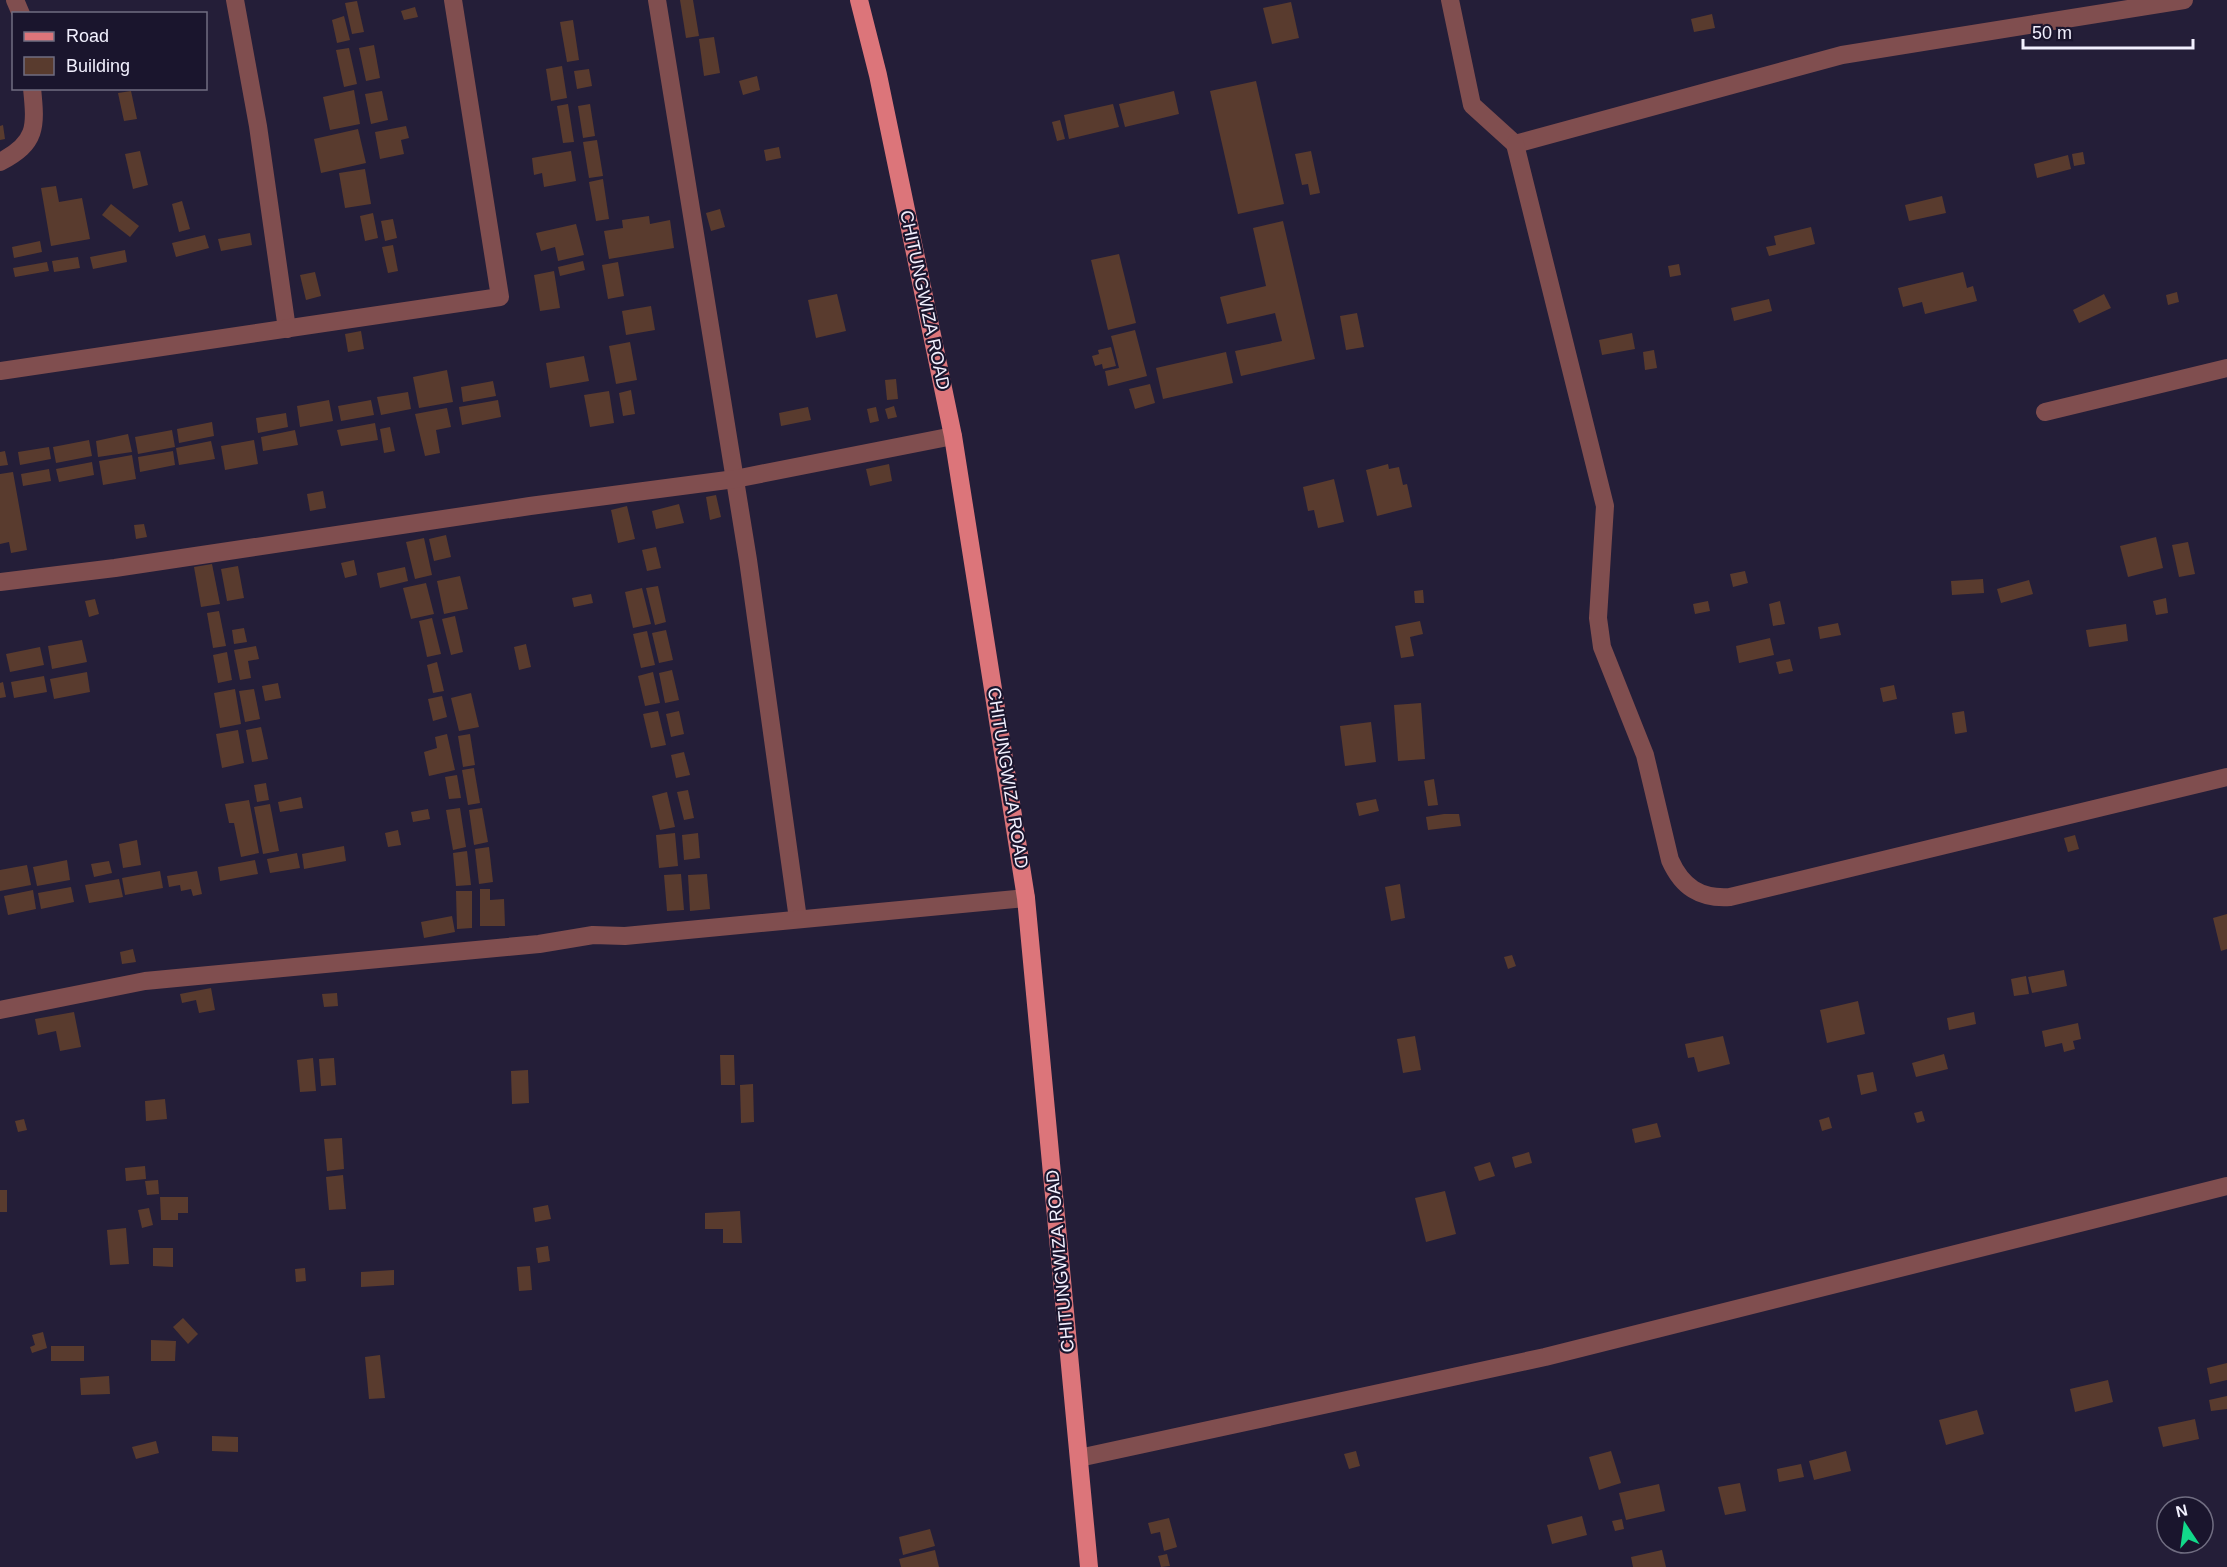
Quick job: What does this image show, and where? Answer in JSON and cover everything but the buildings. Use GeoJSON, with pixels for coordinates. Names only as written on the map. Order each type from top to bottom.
{"type":"FeatureCollection","features":[{"type":"Feature","properties":{"kind":"main road","name":"CHITUNGWIZA ROAD"},"geometry":{"type":"LineString","coordinates":[[859,0],[880,87],[953,436],[1026,898],[1089,1567]]}},
{"type":"Feature","properties":{"kind":"street"},"geometry":{"type":"LineString","coordinates":[[235,0],[258,126],[287,329]]}},
{"type":"Feature","properties":{"kind":"street"},"geometry":{"type":"LineString","coordinates":[[0,371],[500,297],[453,0]]}},
{"type":"Feature","properties":{"kind":"street"},"geometry":{"type":"LineString","coordinates":[[657,0],[735,479],[798,920]]}},
{"type":"Feature","properties":{"kind":"street"},"geometry":{"type":"LineString","coordinates":[[1450,0],[1472,105],[1515,144],[1605,506],[1598,618],[1602,647],[1645,755],[1670,860],[1676,874],[1686,886],[1707,896],[1730,897],[2227,777]]}},
{"type":"Feature","properties":{"kind":"street"},"geometry":{"type":"LineString","coordinates":[[1515,144],[1842,55],[2184,0]]}},
{"type":"Feature","properties":{"kind":"street"},"geometry":{"type":"LineString","coordinates":[[0,162],[18,153],[31,138],[35,119],[32,90]]}},
{"type":"Feature","properties":{"kind":"street"},"geometry":{"type":"LineString","coordinates":[[2045,412],[2227,368]]}},
{"type":"Feature","properties":{"kind":"street"},"geometry":{"type":"LineString","coordinates":[[0,582],[115,568],[519,507],[735,479],[953,436]]}},
{"type":"Feature","properties":{"kind":"street"},"geometry":{"type":"LineString","coordinates":[[0,1010],[145,981],[528,945],[592,935],[625,936],[1026,898]]}},
{"type":"Feature","properties":{"kind":"street"},"geometry":{"type":"LineString","coordinates":[[1079,1458],[1545,1357],[2227,1186]]}}]}
